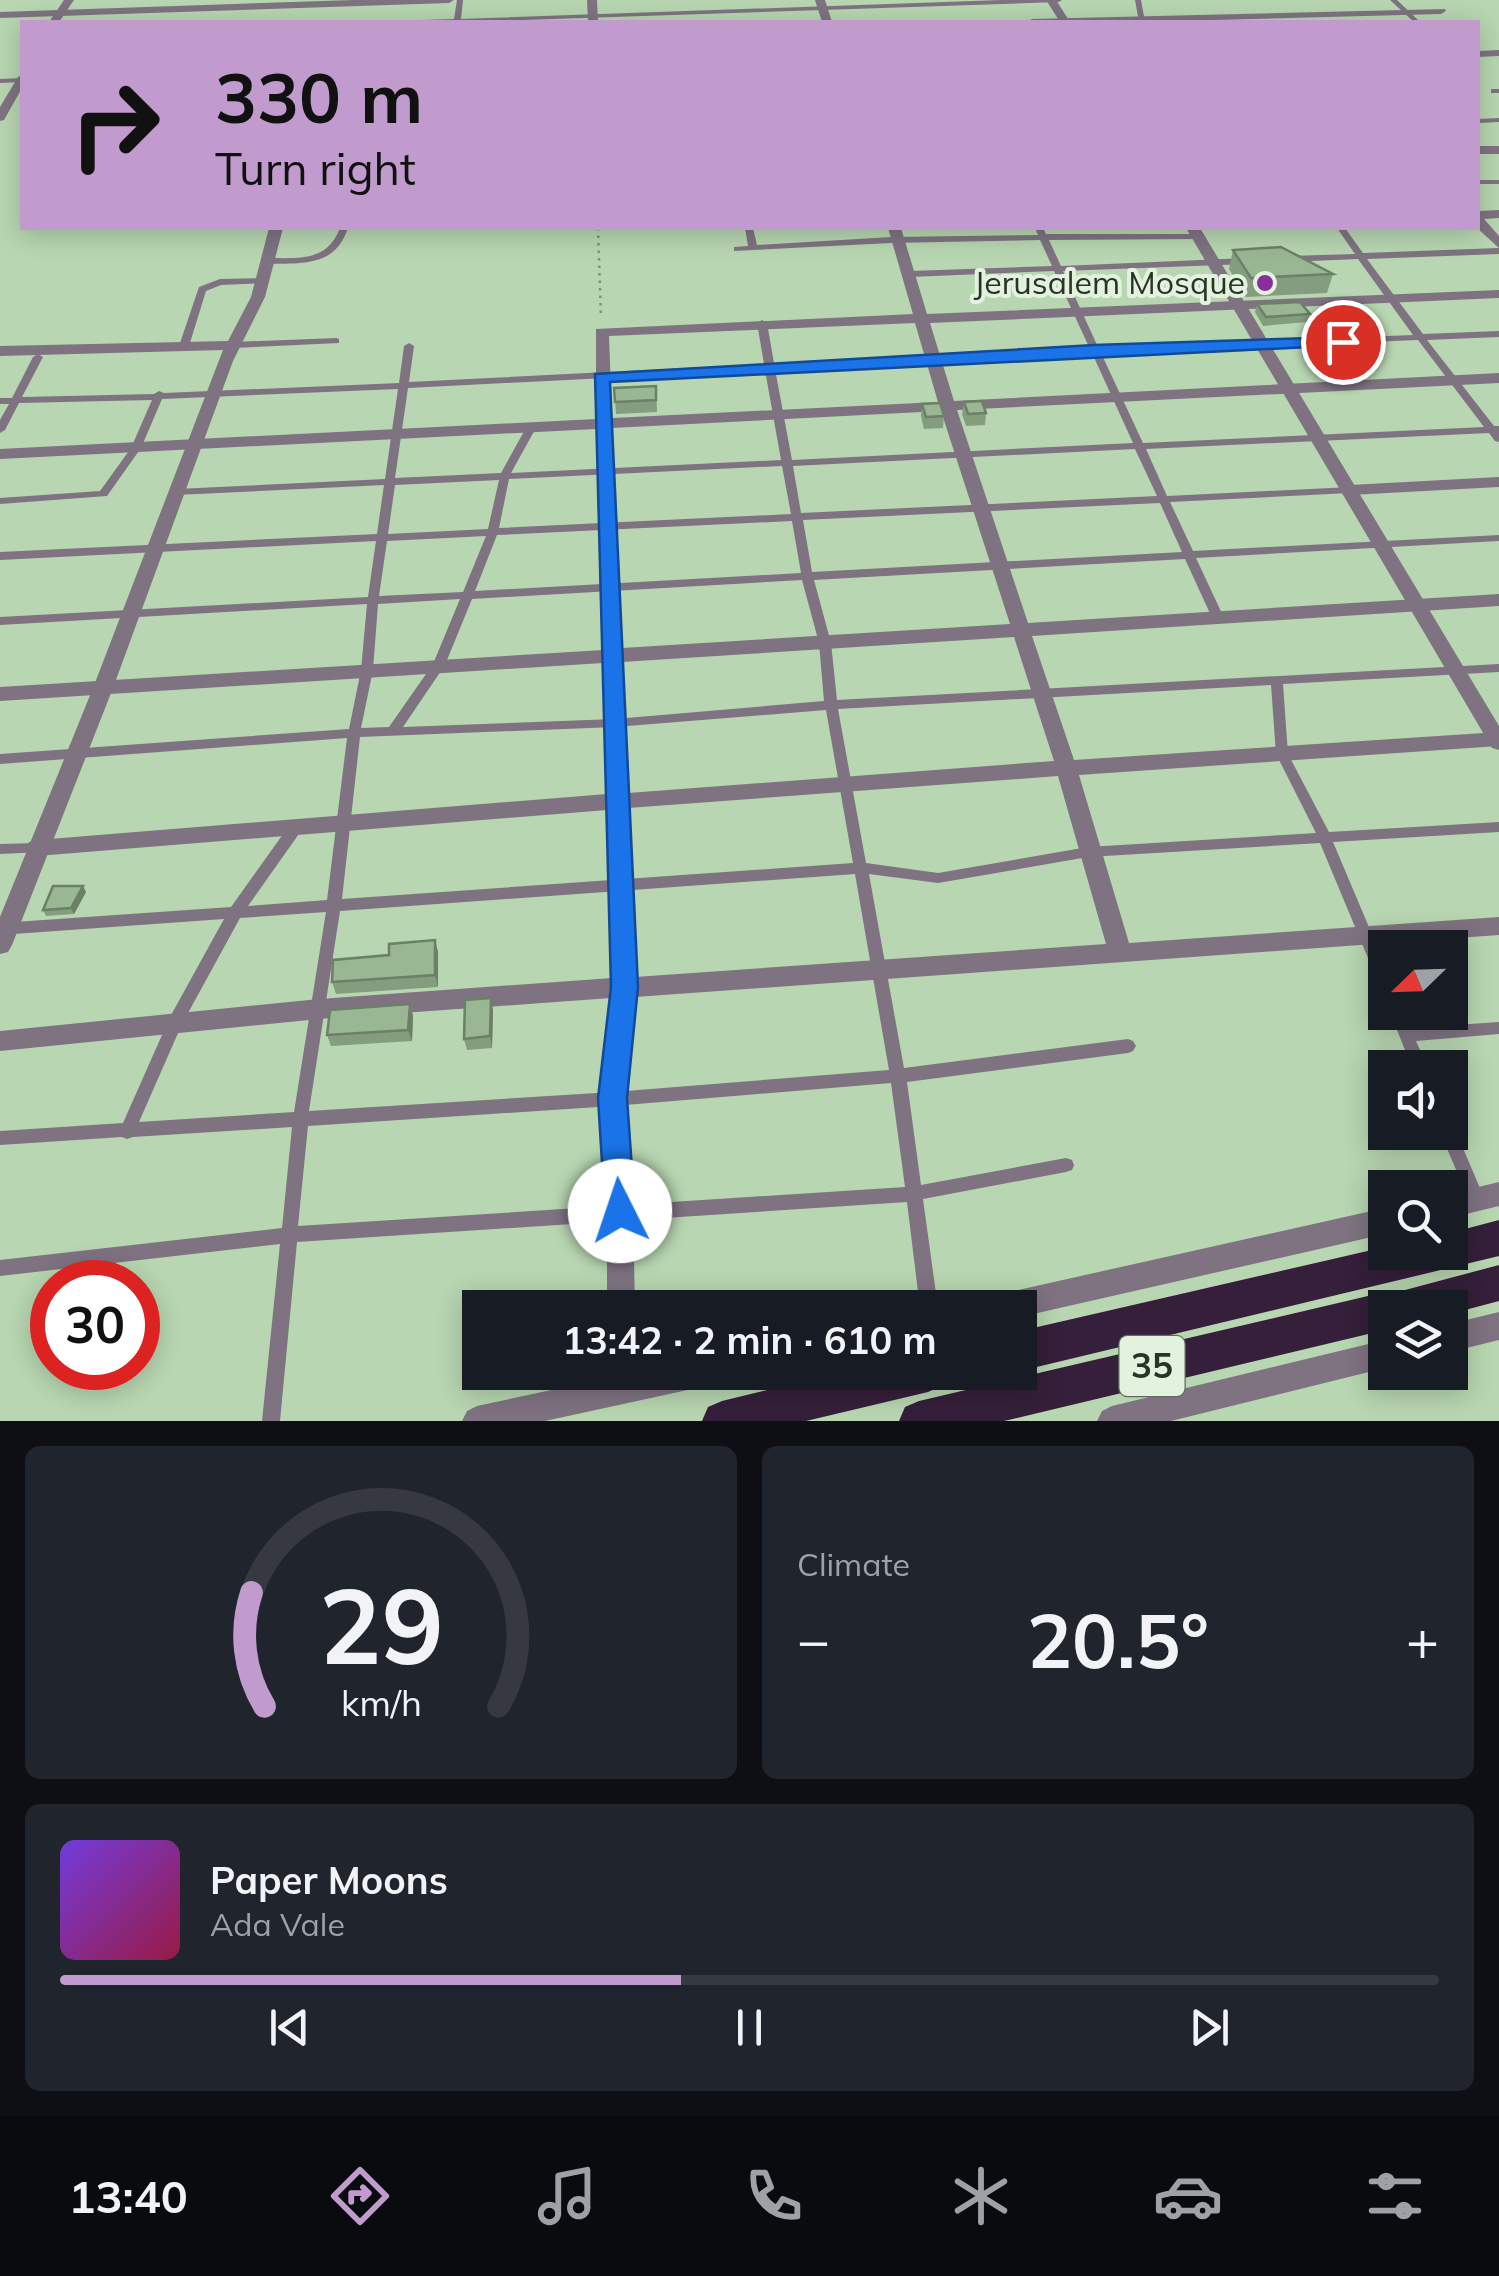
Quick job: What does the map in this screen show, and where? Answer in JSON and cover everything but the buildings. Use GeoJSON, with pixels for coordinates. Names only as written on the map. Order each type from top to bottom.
{"type":"FeatureCollection","features":[{"type":"Feature","properties":{"kind":"highway","name":"35"},"geometry":{"type":"LineString","coordinates":[[1468,1246],[1499,1238]]}},
{"type":"Feature","properties":{"kind":"highway","name":"35"},"geometry":{"type":"LineString","coordinates":[[1037,1347],[1369,1270]]}},
{"type":"Feature","properties":{"kind":"highway"},"geometry":{"type":"LineString","coordinates":[[1468,1291],[1499,1283]]}},
{"type":"Feature","properties":{"kind":"highway","name":"35"},"geometry":{"type":"LineString","coordinates":[[920,1421],[1368,1316]]}},
{"type":"Feature","properties":{"kind":"highway"},"geometry":{"type":"LineString","coordinates":[[722,1421],[852,1390]]}},
{"type":"Feature","properties":{"kind":"street"},"geometry":{"type":"LineString","coordinates":[[57,18],[70,0]]}},
{"type":"Feature","properties":{"kind":"street"},"geometry":{"type":"LineString","coordinates":[[0,15],[57,18],[202,4],[450,0]]}},
{"type":"Feature","properties":{"kind":"street"},"geometry":{"type":"LineString","coordinates":[[592,0],[593,20]]}},
{"type":"Feature","properties":{"kind":"street"},"geometry":{"type":"LineString","coordinates":[[1280,0],[1296,18]]}},
{"type":"Feature","properties":{"kind":"street"},"geometry":{"type":"LineString","coordinates":[[1193,20],[1441,11]]}},
{"type":"Feature","properties":{"kind":"street"},"geometry":{"type":"LineString","coordinates":[[1,115],[20,83]]}},
{"type":"Feature","properties":{"kind":"street"},"geometry":{"type":"LineString","coordinates":[[1480,220],[1499,248]]}},
{"type":"Feature","properties":{"kind":"street"},"geometry":{"type":"LineString","coordinates":[[2,934],[103,688],[231,348],[263,282],[276,230]]}},
{"type":"Feature","properties":{"kind":"street"},"geometry":{"type":"LineString","coordinates":[[36,848],[845,784],[1498,741],[1196,232]]}},
{"type":"Feature","properties":{"kind":"street"},"geometry":{"type":"LineString","coordinates":[[896,234],[948,407],[1067,770],[1121,955]]}},
{"type":"Feature","properties":{"kind":"street"},"geometry":{"type":"LineString","coordinates":[[621,1290],[612,1098],[624,987],[601,332],[1499,294]]}},
{"type":"Feature","properties":{"kind":"street"},"geometry":{"type":"LineString","coordinates":[[0,355],[184,346],[231,348]]}},
{"type":"Feature","properties":{"kind":"street"},"geometry":{"type":"LineString","coordinates":[[0,355],[38,357],[231,348]]}},
{"type":"Feature","properties":{"kind":"street"},"geometry":{"type":"LineString","coordinates":[[0,454],[1499,378]]}},
{"type":"Feature","properties":{"kind":"street"},"geometry":{"type":"LineString","coordinates":[[1350,490],[1499,482]]}},
{"type":"Feature","properties":{"kind":"street"},"geometry":{"type":"LineString","coordinates":[[0,694],[1499,600]]}},
{"type":"Feature","properties":{"kind":"street"},"geometry":{"type":"LineString","coordinates":[[0,1041],[319,1009],[1499,926]]}},
{"type":"Feature","properties":{"kind":"street"},"geometry":{"type":"LineString","coordinates":[[1037,1300],[1368,1225]]}},
{"type":"Feature","properties":{"kind":"street"},"geometry":{"type":"LineString","coordinates":[[1468,1334],[1499,1326]]}},
{"type":"Feature","properties":{"kind":"street"},"geometry":{"type":"LineString","coordinates":[[1112,1421],[1368,1358]]}},
{"type":"Feature","properties":{"kind":"street"},"geometry":{"type":"LineString","coordinates":[[477,1421],[591,1390]]}},
{"type":"Feature","properties":{"kind":"lane"},"geometry":{"type":"LineString","coordinates":[[708,0],[712,18]]}},
{"type":"Feature","properties":{"kind":"lane"},"geometry":{"type":"LineString","coordinates":[[593,20],[712,18],[821,5],[1054,0]]}},
{"type":"Feature","properties":{"kind":"lane"},"geometry":{"type":"LineString","coordinates":[[1393,0],[1415,20]]}},
{"type":"Feature","properties":{"kind":"lane"},"geometry":{"type":"LineString","coordinates":[[268,261],[320,258],[336,248],[343,230]]}},
{"type":"Feature","properties":{"kind":"lane"},"geometry":{"type":"LineString","coordinates":[[749,230],[753,248]]}},
{"type":"Feature","properties":{"kind":"lane"},"geometry":{"type":"LineString","coordinates":[[1342,230],[1390,298],[1497,432]]}},
{"type":"Feature","properties":{"kind":"lane"},"geometry":{"type":"LineString","coordinates":[[738,250],[896,234],[1040,232],[1166,241],[1196,232]]}},
{"type":"Feature","properties":{"kind":"lane"},"geometry":{"type":"LineString","coordinates":[[1040,232],[1219,620]]}},
{"type":"Feature","properties":{"kind":"lane"},"geometry":{"type":"LineString","coordinates":[[910,274],[1499,248]]}},
{"type":"Feature","properties":{"kind":"lane"},"geometry":{"type":"LineString","coordinates":[[184,346],[202,289],[220,282],[263,282]]}},
{"type":"Feature","properties":{"kind":"lane"},"geometry":{"type":"LineString","coordinates":[[762,323],[808,576],[825,643],[831,705],[898,1076],[926,1290]]}},
{"type":"Feature","properties":{"kind":"lane"},"geometry":{"type":"LineString","coordinates":[[0,400],[601,378],[1094,350],[1499,334]]}},
{"type":"Feature","properties":{"kind":"lane"},"geometry":{"type":"LineString","coordinates":[[231,348],[336,341]]}},
{"type":"Feature","properties":{"kind":"lane"},"geometry":{"type":"LineString","coordinates":[[271,1421],[302,1116],[334,904],[354,733],[368,670],[373,599],[409,346]]}},
{"type":"Feature","properties":{"kind":"lane"},"geometry":{"type":"LineString","coordinates":[[0,430],[38,357]]}},
{"type":"Feature","properties":{"kind":"lane"},"geometry":{"type":"LineString","coordinates":[[0,501],[103,494],[136,448],[159,394]]}},
{"type":"Feature","properties":{"kind":"lane"},"geometry":{"type":"LineString","coordinates":[[392,734],[440,665],[493,530],[504,475],[532,426]]}},
{"type":"Feature","properties":{"kind":"lane"},"geometry":{"type":"LineString","coordinates":[[176,492],[1138,445],[1497,432]]}},
{"type":"Feature","properties":{"kind":"lane"},"geometry":{"type":"LineString","coordinates":[[0,556],[1350,490]]}},
{"type":"Feature","properties":{"kind":"lane"},"geometry":{"type":"LineString","coordinates":[[0,620],[1499,538]]}},
{"type":"Feature","properties":{"kind":"lane"},"geometry":{"type":"LineString","coordinates":[[0,759],[354,733],[615,722],[831,705],[1499,668]]}},
{"type":"Feature","properties":{"kind":"lane"},"geometry":{"type":"LineString","coordinates":[[1277,682],[1282,754],[1324,836],[1368,939]]}},
{"type":"Feature","properties":{"kind":"lane"},"geometry":{"type":"LineString","coordinates":[[127,1132],[176,1022],[236,911],[296,827]]}},
{"type":"Feature","properties":{"kind":"lane"},"geometry":{"type":"LineString","coordinates":[[2,934],[236,911],[860,868],[938,878],[1088,852],[1499,827]]}},
{"type":"Feature","properties":{"kind":"lane"},"geometry":{"type":"LineString","coordinates":[[0,848],[36,848]]}},
{"type":"Feature","properties":{"kind":"lane"},"geometry":{"type":"LineString","coordinates":[[1406,1035],[1499,1028]]}},
{"type":"Feature","properties":{"kind":"lane"},"geometry":{"type":"LineString","coordinates":[[1404,1030],[1412,1050]]}},
{"type":"Feature","properties":{"kind":"lane"},"geometry":{"type":"LineString","coordinates":[[0,1138],[898,1076],[1128,1046]]}},
{"type":"Feature","properties":{"kind":"lane"},"geometry":{"type":"LineString","coordinates":[[1455,1150],[1475,1200]]}},
{"type":"Feature","properties":{"kind":"lane"},"geometry":{"type":"LineString","coordinates":[[0,1268],[289,1235],[911,1194],[1066,1165]]}},
{"type":"Feature","properties":{"kind":"path"},"geometry":{"type":"LineString","coordinates":[[598,230],[601,332]]}},
{"type":"Feature","properties":{"kind":"place","name":"Jerusalem Mosque"},"geometry":{"type":"Point","coordinates":[1265,283]}},
{"type":"Feature","properties":{"kind":"route"},"geometry":{"type":"LineString","coordinates":[[620,1211],[612,1098],[624,987],[601,378],[1094,350],[1343,342]]}}]}
